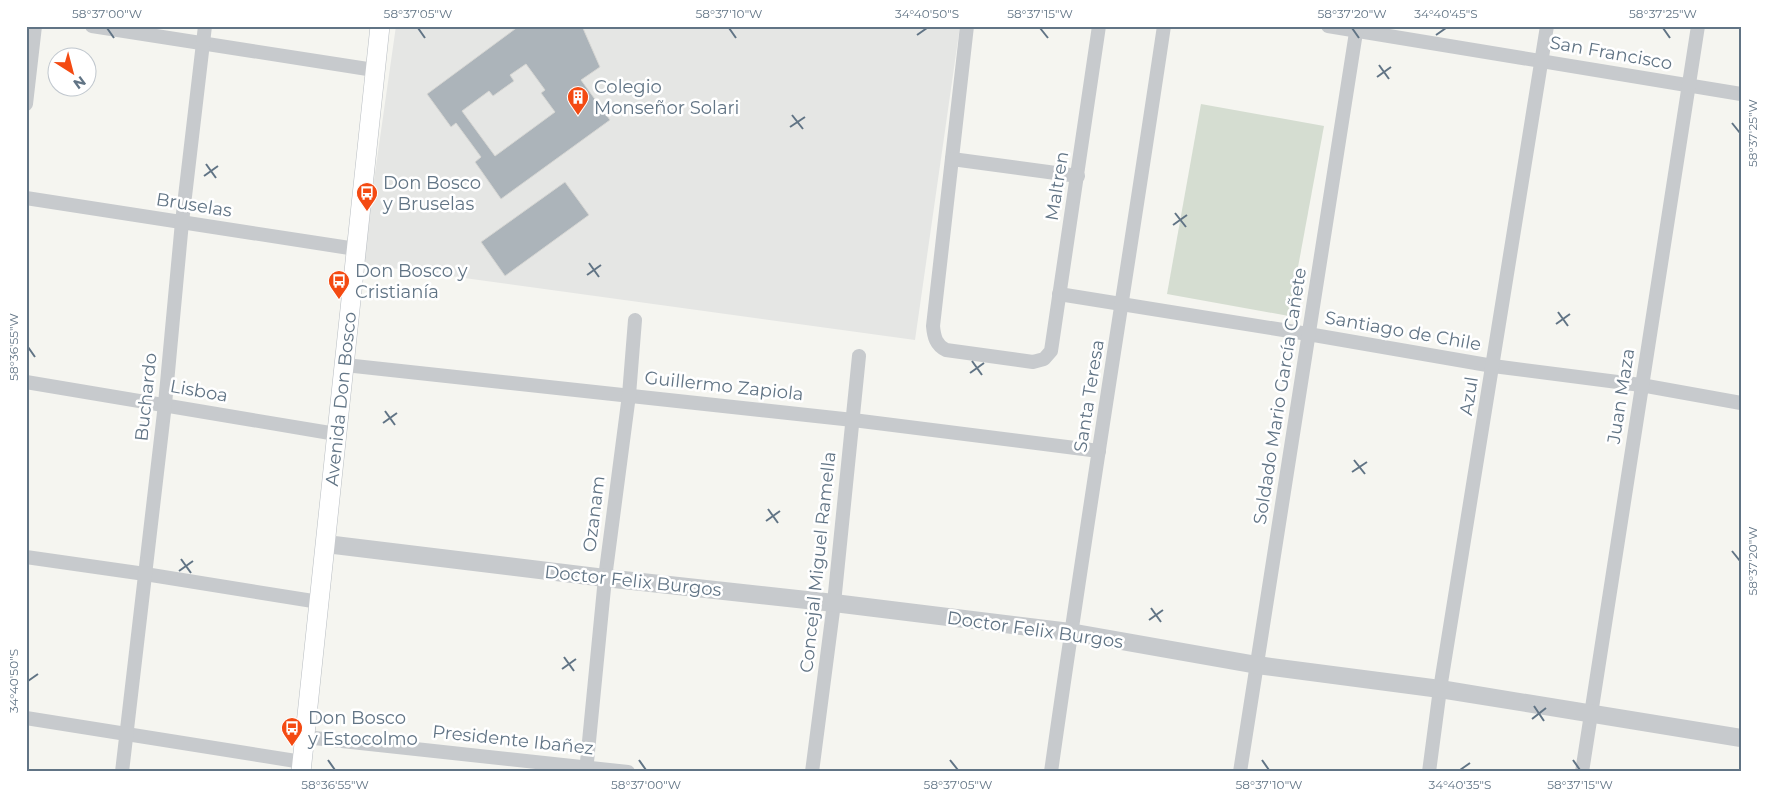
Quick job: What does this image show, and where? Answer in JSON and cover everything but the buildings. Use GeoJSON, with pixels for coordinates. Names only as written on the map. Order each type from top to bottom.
{"type":"FeatureCollection","features":[{"type":"Feature","properties":{"kind":"main road","name":"Avenida Don Bosco"},"geometry":{"type":"LineString","coordinates":[[301,767],[380,26]]}},
{"type":"Feature","properties":{"kind":"street"},"geometry":{"type":"LineString","coordinates":[[26,104],[35,26]]}},
{"type":"Feature","properties":{"kind":"street"},"geometry":{"type":"LineString","coordinates":[[92,26],[374,70]]}},
{"type":"Feature","properties":{"kind":"street","name":"Buchardo"},"geometry":{"type":"LineString","coordinates":[[122,772],[205,26]]}},
{"type":"Feature","properties":{"kind":"street"},"geometry":{"type":"LineString","coordinates":[[967,26],[952,159],[1078,176]]}},
{"type":"Feature","properties":{"kind":"street","name":"Maltren"},"geometry":{"type":"LineString","coordinates":[[952,159],[933,326],[936,343],[946,350],[1032,362],[1044,359],[1051,351],[1099,26]]}},
{"type":"Feature","properties":{"kind":"street","name":"Santa Teresa"},"geometry":{"type":"LineString","coordinates":[[1051,772],[1070,632],[1123,303],[1164,26]]}},
{"type":"Feature","properties":{"kind":"street","name":"San Francisco"},"geometry":{"type":"LineString","coordinates":[[1328,26],[1357,28],[1741,94]]}},
{"type":"Feature","properties":{"kind":"street","name":"Azul"},"geometry":{"type":"LineString","coordinates":[[1429,772],[1440,689],[1547,26]]}},
{"type":"Feature","properties":{"kind":"street","name":"Juan Maza"},"geometry":{"type":"LineString","coordinates":[[1582,772],[1698,26]]}},
{"type":"Feature","properties":{"kind":"street","name":"Soldado Mario García Cañete"},"geometry":{"type":"LineString","coordinates":[[1240,772],[1357,28]]}},
{"type":"Feature","properties":{"kind":"street","name":"Bruselas"},"geometry":{"type":"LineString","coordinates":[[26,198],[356,249]]}},
{"type":"Feature","properties":{"kind":"street","name":"Santiago de Chile"},"geometry":{"type":"LineString","coordinates":[[1059,294],[1123,303],[1493,366],[1641,386],[1741,403]]}},
{"type":"Feature","properties":{"kind":"street","name":"Ozanam"},"geometry":{"type":"LineString","coordinates":[[586,769],[605,578],[629,394],[635,320]]}},
{"type":"Feature","properties":{"kind":"street","name":"Concejal Miguel Ramella"},"geometry":{"type":"LineString","coordinates":[[812,772],[834,603],[859,356]]}},
{"type":"Feature","properties":{"kind":"street","name":"Guillermo Zapiola"},"geometry":{"type":"LineString","coordinates":[[344,365],[629,394],[1099,451]]}},
{"type":"Feature","properties":{"kind":"street","name":"Lisboa"},"geometry":{"type":"LineString","coordinates":[[26,382],[336,434]]}},
{"type":"Feature","properties":{"kind":"street","name":"Doctor Felix Burgos"},"geometry":{"type":"LineString","coordinates":[[326,544],[1070,632],[1256,665],[1440,689],[1741,738]]}},
{"type":"Feature","properties":{"kind":"street"},"geometry":{"type":"LineString","coordinates":[[26,557],[319,602]]}},
{"type":"Feature","properties":{"kind":"street"},"geometry":{"type":"LineString","coordinates":[[26,718],[126,734],[301,767]]}},
{"type":"Feature","properties":{"kind":"street","name":"Presidente Ibañez"},"geometry":{"type":"LineString","coordinates":[[305,737],[586,769],[628,772]]}},
{"type":"Feature","properties":{"kind":"shaded area"},"geometry":{"type":"Polygon","coordinates":[[[396,26],[960,26],[915,340],[362,264],[396,26]]]}},
{"type":"Feature","properties":{"kind":"shaded area"},"geometry":{"type":"Polygon","coordinates":[[[1201,104],[1324,126],[1289,316],[1167,294],[1201,104]]]}},
{"type":"Feature","properties":{"kind":"place","name":"Colegio Monseñor Solari"},"geometry":{"type":"Point","coordinates":[578,116]}},
{"type":"Feature","properties":{"kind":"place","name":"Don Bosco y Bruselas"},"geometry":{"type":"Point","coordinates":[367,212]}},
{"type":"Feature","properties":{"kind":"place","name":"Don Bosco y Cristianía"},"geometry":{"type":"Point","coordinates":[339,300]}},
{"type":"Feature","properties":{"kind":"place","name":"Don Bosco y Estocolmo"},"geometry":{"type":"Point","coordinates":[292,747]}}]}
